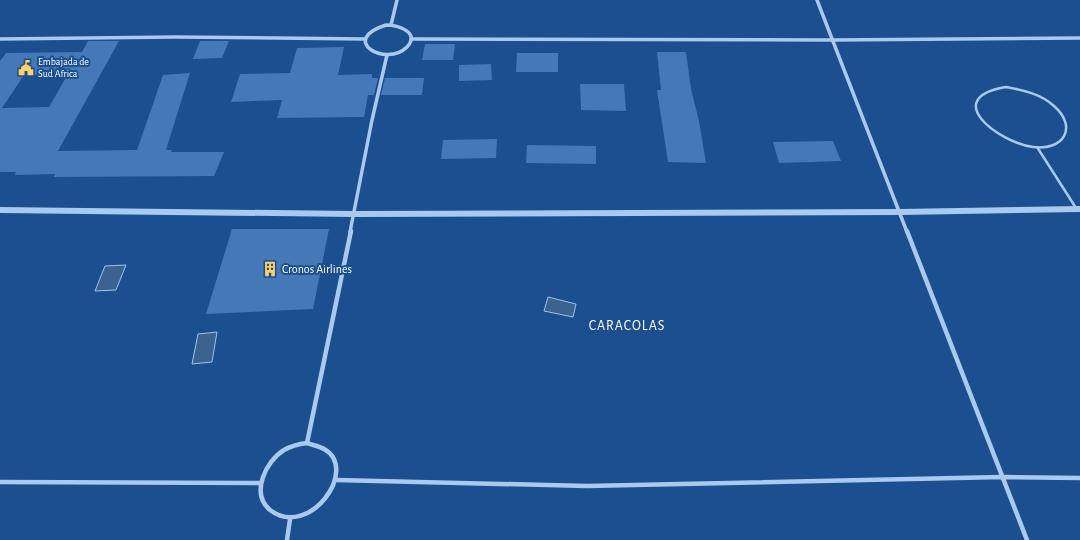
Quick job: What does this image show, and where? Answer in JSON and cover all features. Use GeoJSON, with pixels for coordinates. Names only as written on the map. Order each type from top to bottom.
{"type":"FeatureCollection","features":[{"type":"Feature","properties":{"kind":"street"},"geometry":{"type":"LineString","coordinates":[[391,25],[396,0]]}},
{"type":"Feature","properties":{"kind":"street"},"geometry":{"type":"LineString","coordinates":[[817,0],[1027,540]]}},
{"type":"Feature","properties":{"kind":"street"},"geometry":{"type":"LineString","coordinates":[[391,25],[404,28],[410,33],[411,39],[408,45],[401,51],[386,55],[371,52],[365,46],[365,39],[369,33],[376,28],[391,25]]}},
{"type":"Feature","properties":{"kind":"street"},"geometry":{"type":"LineString","coordinates":[[0,39],[175,37],[365,39]]}},
{"type":"Feature","properties":{"kind":"street"},"geometry":{"type":"LineString","coordinates":[[411,39],[833,40],[1080,38]]}},
{"type":"Feature","properties":{"kind":"street"},"geometry":{"type":"LineString","coordinates":[[307,443],[386,55]]}},
{"type":"Feature","properties":{"kind":"street"},"geometry":{"type":"LineString","coordinates":[[0,210],[354,214],[900,212],[1078,209]]}},
{"type":"Feature","properties":{"kind":"street"},"geometry":{"type":"LineString","coordinates":[[307,443],[314,444],[328,451],[335,463],[336,480],[329,496],[316,510],[299,518],[282,518],[269,511],[262,498],[261,483],[268,465],[274,458],[289,447],[307,443]]}},
{"type":"Feature","properties":{"kind":"street"},"geometry":{"type":"LineString","coordinates":[[336,480],[587,486],[1002,478],[1080,478]]}},
{"type":"Feature","properties":{"kind":"street"},"geometry":{"type":"LineString","coordinates":[[0,482],[261,483]]}},
{"type":"Feature","properties":{"kind":"street"},"geometry":{"type":"LineString","coordinates":[[287,540],[290,519]]}},
{"type":"Feature","properties":{"kind":"lane"},"geometry":{"type":"LineString","coordinates":[[1038,147],[1050,146],[1059,143],[1065,137],[1068,130],[1061,113],[1053,105],[1031,93],[1006,87],[990,90],[980,96],[976,103],[977,111],[988,128],[1011,141],[1038,147],[1078,209]]}},
{"type":"Feature","properties":{"kind":"water"},"geometry":{"type":"Polygon","coordinates":[[[126,265],[116,290],[95,291],[105,266],[126,265]]]}},
{"type":"Feature","properties":{"kind":"water"},"geometry":{"type":"Polygon","coordinates":[[[548,297],[576,304],[573,317],[544,311],[548,297]]]}},
{"type":"Feature","properties":{"kind":"water"},"geometry":{"type":"Polygon","coordinates":[[[217,332],[212,362],[192,364],[198,334],[217,332]]]}},
{"type":"Feature","properties":{"kind":"building"},"geometry":{"type":"Polygon","coordinates":[[[88,41],[119,41],[58,151],[137,150],[163,75],[190,73],[166,150],[172,150],[171,152],[224,152],[214,176],[54,177],[55,174],[15,175],[16,172],[0,172],[0,61],[6,53],[82,52],[88,41]],[[68,74],[24,75],[2,108],[49,107],[68,74]]]}},
{"type":"Feature","properties":{"kind":"building"},"geometry":{"type":"Polygon","coordinates":[[[200,41],[229,41],[222,58],[193,59],[200,41]]]}},
{"type":"Feature","properties":{"kind":"building"},"geometry":{"type":"Polygon","coordinates":[[[425,44],[455,44],[453,60],[422,60],[425,44]]]}},
{"type":"Feature","properties":{"kind":"building"},"geometry":{"type":"Polygon","coordinates":[[[344,47],[338,75],[372,74],[372,78],[378,78],[374,95],[368,95],[364,117],[277,118],[282,100],[231,102],[240,74],[290,73],[297,48],[344,47]]]}},
{"type":"Feature","properties":{"kind":"building"},"geometry":{"type":"Polygon","coordinates":[[[657,52],[686,52],[691,89],[699,121],[706,163],[668,162],[657,90],[661,90],[657,52]]]}},
{"type":"Feature","properties":{"kind":"building"},"geometry":{"type":"Polygon","coordinates":[[[517,53],[558,53],[558,72],[516,72],[517,53]]]}},
{"type":"Feature","properties":{"kind":"building"},"geometry":{"type":"Polygon","coordinates":[[[491,64],[492,80],[459,81],[459,65],[491,64]]]}},
{"type":"Feature","properties":{"kind":"building"},"geometry":{"type":"Polygon","coordinates":[[[385,78],[424,78],[422,95],[381,95],[385,78]]]}},
{"type":"Feature","properties":{"kind":"building"},"geometry":{"type":"Polygon","coordinates":[[[580,84],[624,84],[626,111],[581,110],[580,84]]]}},
{"type":"Feature","properties":{"kind":"building"},"geometry":{"type":"Polygon","coordinates":[[[497,139],[496,158],[441,159],[443,140],[497,139]]]}},
{"type":"Feature","properties":{"kind":"building"},"geometry":{"type":"Polygon","coordinates":[[[833,141],[841,161],[779,163],[773,142],[833,141]]]}},
{"type":"Feature","properties":{"kind":"building"},"geometry":{"type":"Polygon","coordinates":[[[527,145],[596,146],[596,164],[526,163],[527,145]]]}},
{"type":"Feature","properties":{"kind":"building","name":"Cronos Airlines"},"geometry":{"type":"Polygon","coordinates":[[[232,229],[329,229],[313,309],[206,314],[232,229]]]}},
{"type":"Feature","properties":{"kind":"place","name":"Embajada de Sud Africa"},"geometry":{"type":"Point","coordinates":[26,68]}},
{"type":"Feature","properties":{"kind":"place","name":"Cronos Airlines"},"geometry":{"type":"Point","coordinates":[270,269]}},
{"type":"Feature","properties":{"kind":"district","name":"CARACOLAS"},"geometry":{"type":"Point","coordinates":[627,326]}}]}
